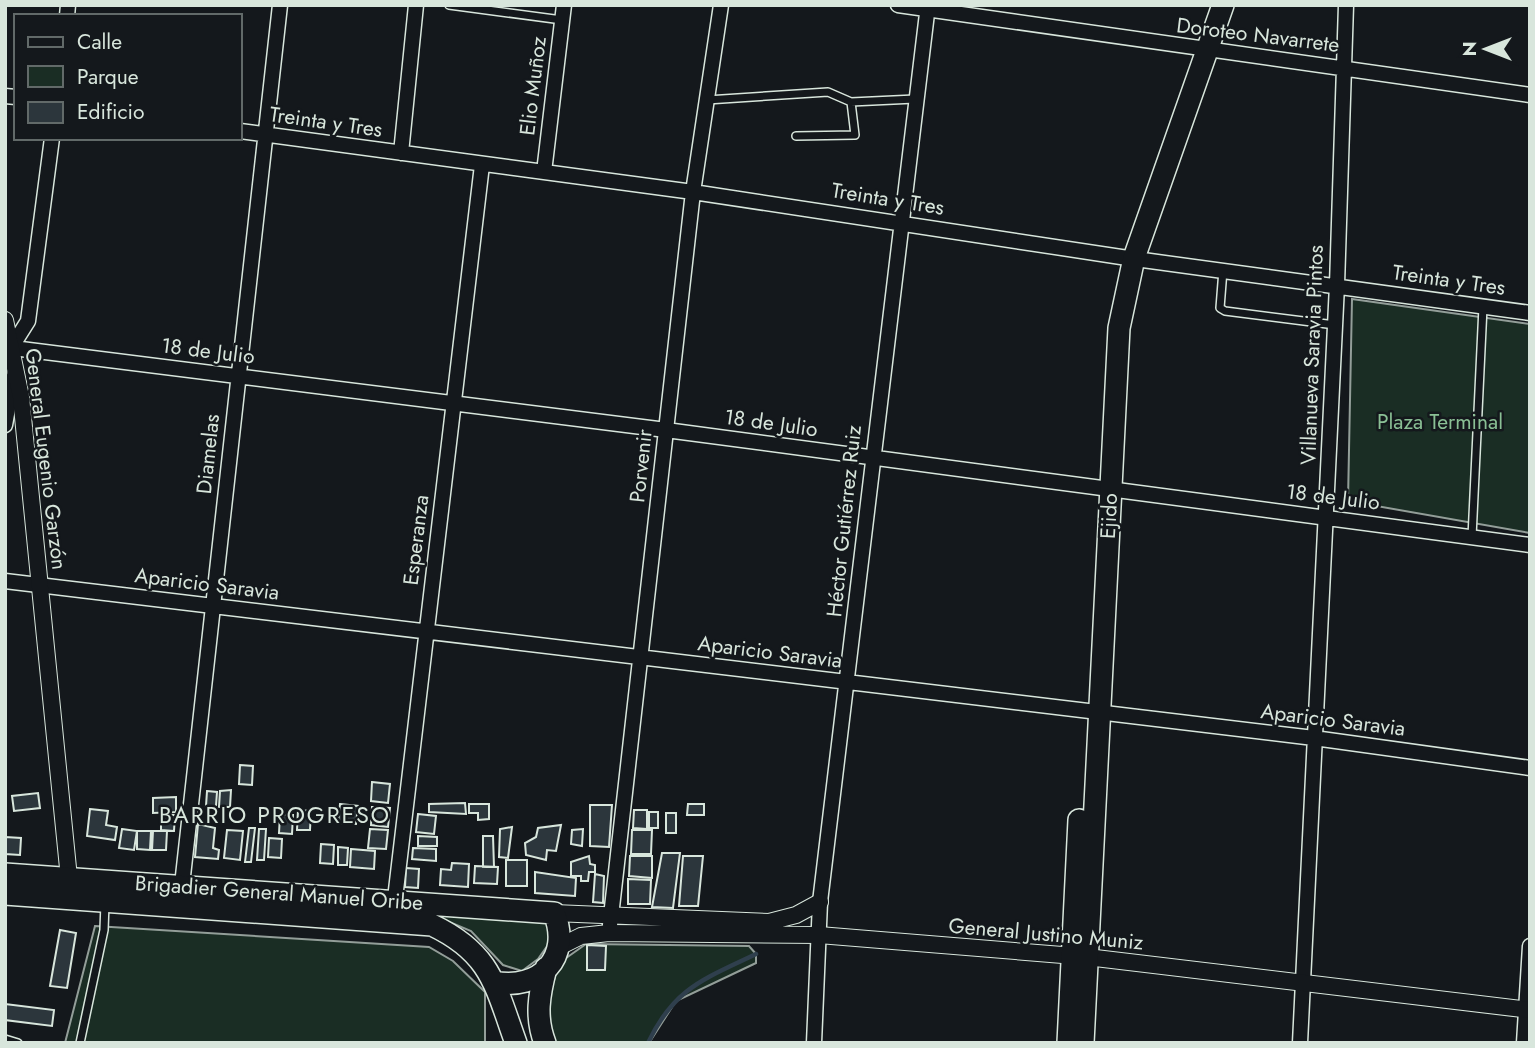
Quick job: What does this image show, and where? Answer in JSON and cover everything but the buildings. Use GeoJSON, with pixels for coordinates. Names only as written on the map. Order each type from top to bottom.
{"type":"FeatureCollection","features":[{"type":"Feature","properties":{"kind":"main road","name":"Ejido"},"geometry":{"type":"LineString","coordinates":[[1068,1043],[1079,957],[1104,490],[1128,258],[1199,50],[1208,5]]}},
{"type":"Feature","properties":{"kind":"main road","name":"Ejido"},"geometry":{"type":"LineString","coordinates":[[1199,50],[1223,5]]}},
{"type":"Feature","properties":{"kind":"main road","name":"Brigadier General Manuel Oribe"},"geometry":{"type":"LineString","coordinates":[[5,874],[70,888],[106,891],[393,911],[554,913]]}},
{"type":"Feature","properties":{"kind":"main road","name":"Brigadier General Manuel Oribe"},"geometry":{"type":"LineString","coordinates":[[5,894],[70,888]]}},
{"type":"Feature","properties":{"kind":"main road","name":"Brigadier General Manuel Oribe"},"geometry":{"type":"LineString","coordinates":[[393,911],[458,938],[480,957],[494,982],[516,1043]]}},
{"type":"Feature","properties":{"kind":"main road"},"geometry":{"type":"LineString","coordinates":[[494,982],[514,986],[533,981],[546,968],[559,947],[561,932],[554,913]]}},
{"type":"Feature","properties":{"kind":"main road","name":"Ejido"},"geometry":{"type":"LineString","coordinates":[[1079,957],[1083,1043]]}},
{"type":"Feature","properties":{"kind":"main road"},"geometry":{"type":"LineString","coordinates":[[545,1043],[539,1027],[538,1007],[546,968]]}},
{"type":"Feature","properties":{"kind":"street","name":"Diamelas"},"geometry":{"type":"LineString","coordinates":[[181,896],[280,5]]}},
{"type":"Feature","properties":{"kind":"street"},"geometry":{"type":"LineString","coordinates":[[401,153],[416,5]]}},
{"type":"Feature","properties":{"kind":"street","name":"Porvenir"},"geometry":{"type":"LineString","coordinates":[[609,933],[693,191],[721,5]]}},
{"type":"Feature","properties":{"kind":"street","name":"Doroteo Navarrete"},"geometry":{"type":"LineString","coordinates":[[898,5],[1199,50],[1342,67],[1530,95]]}},
{"type":"Feature","properties":{"kind":"street","name":"Villanueva Saravia Pintos"},"geometry":{"type":"LineString","coordinates":[[1300,1043],[1337,285],[1346,5]]}},
{"type":"Feature","properties":{"kind":"street","name":"Héctor Gutiérrez Ruiz"},"geometry":{"type":"LineString","coordinates":[[814,1043],[820,902],[900,221],[928,8]]}},
{"type":"Feature","properties":{"kind":"street","name":"Elio Muñoz"},"geometry":{"type":"LineString","coordinates":[[544,172],[564,13]]}},
{"type":"Feature","properties":{"kind":"street","name":"Treinta y Tres"},"geometry":{"type":"LineString","coordinates":[[242,131],[693,191],[1128,258],[1530,313]]}},
{"type":"Feature","properties":{"kind":"street"},"geometry":{"type":"LineString","coordinates":[[8,347],[28,321],[52,140]]}},
{"type":"Feature","properties":{"kind":"street","name":"Esperanza"},"geometry":{"type":"LineString","coordinates":[[393,911],[482,165]]}},
{"type":"Feature","properties":{"kind":"street","name":"General Eugenio Garzón"},"geometry":{"type":"LineString","coordinates":[[5,320],[8,347],[15,370],[41,585],[70,888]]}},
{"type":"Feature","properties":{"kind":"street","name":"18 de Julio"},"geometry":{"type":"LineString","coordinates":[[8,347],[666,430],[1530,545]]}},
{"type":"Feature","properties":{"kind":"street"},"geometry":{"type":"LineString","coordinates":[[5,425],[15,370]]}},
{"type":"Feature","properties":{"kind":"street","name":"Aparicio Saravia"},"geometry":{"type":"LineString","coordinates":[[5,581],[1314,738],[1530,768]]}},
{"type":"Feature","properties":{"kind":"street"},"geometry":{"type":"LineString","coordinates":[[554,913],[769,922],[796,915],[820,902]]}},
{"type":"Feature","properties":{"kind":"street","name":"General Justino Muniz"},"geometry":{"type":"LineString","coordinates":[[559,947],[581,936],[609,933],[819,935],[1079,957],[1528,1010]]}},
{"type":"Feature","properties":{"kind":"street"},"geometry":{"type":"LineString","coordinates":[[1524,1043],[1530,946]]}},
{"type":"Feature","properties":{"kind":"lane"},"geometry":{"type":"LineString","coordinates":[[449,5],[564,13]]}},
{"type":"Feature","properties":{"kind":"lane"},"geometry":{"type":"LineString","coordinates":[[948,13],[968,5]]}},
{"type":"Feature","properties":{"kind":"lane"},"geometry":{"type":"LineString","coordinates":[[707,100],[828,92],[851,102],[915,99]]}},
{"type":"Feature","properties":{"kind":"lane"},"geometry":{"type":"LineString","coordinates":[[796,136],[855,135],[851,102]]}},
{"type":"Feature","properties":{"kind":"lane"},"geometry":{"type":"LineString","coordinates":[[1223,270],[1219,301],[1220,308],[1225,311],[1335,326]]}},
{"type":"Feature","properties":{"kind":"lane"},"geometry":{"type":"LineString","coordinates":[[1472,537],[1483,306]]}},
{"type":"Feature","properties":{"kind":"lane"},"geometry":{"type":"LineString","coordinates":[[80,1043],[104,930],[106,891]]}},
{"type":"Feature","properties":{"kind":"lane"},"geometry":{"type":"LineString","coordinates":[[5,1039],[18,1043]]}},
{"type":"Feature","properties":{"kind":"green space","name":"Plaza Terminal"},"geometry":{"type":"Polygon","coordinates":[[[1352,299],[1530,324],[1530,533],[1348,501],[1352,299]]]}},
{"type":"Feature","properties":{"kind":"green space"},"geometry":{"type":"Polygon","coordinates":[[[421,910],[547,921],[550,942],[538,959],[522,971],[503,965],[471,931],[421,910]]]}},
{"type":"Feature","properties":{"kind":"green space"},"geometry":{"type":"Polygon","coordinates":[[[95,926],[429,947],[453,961],[485,992],[485,1043],[65,1043],[95,926]]]}},
{"type":"Feature","properties":{"kind":"green space"},"geometry":{"type":"Polygon","coordinates":[[[586,944],[749,946],[756,954],[756,963],[676,1001],[649,1043],[553,1043],[547,1004],[559,963],[586,944]]]}},
{"type":"Feature","properties":{"kind":"waterway"},"geometry":{"type":"LineString","coordinates":[[648,1043],[669,1009],[692,987],[756,954]]}},
{"type":"Feature","properties":{"kind":"district","name":"BARRIO PROGRESO"},"geometry":{"type":"Point","coordinates":[275,815]}}]}
